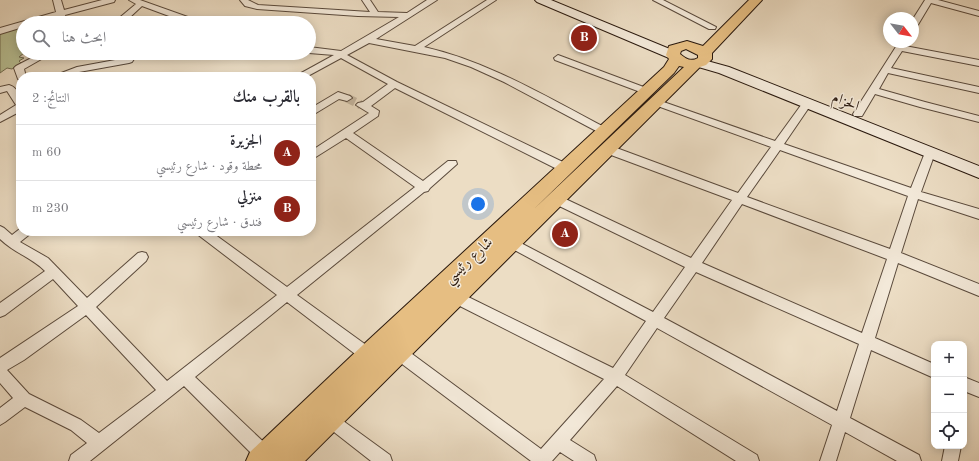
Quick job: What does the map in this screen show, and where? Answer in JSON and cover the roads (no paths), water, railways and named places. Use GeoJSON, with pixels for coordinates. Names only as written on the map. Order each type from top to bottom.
{"type":"FeatureCollection","features":[{"type":"Feature","properties":{"kind":"highway","name":"شارع رئيسي"},"geometry":{"type":"LineString","coordinates":[[690,55],[712,27],[740,0]]}},
{"type":"Feature","properties":{"kind":"highway","name":"شارع رئيسي"},"geometry":{"type":"LineString","coordinates":[[262,458],[381,356],[455,297],[555,199],[606,140],[690,55],[756,0]]}},
{"type":"Feature","properties":{"kind":"highway","name":"شارع رئيسي"},"geometry":{"type":"LineString","coordinates":[[288,461],[330,420],[381,356],[565,168],[606,140]]}},
{"type":"Feature","properties":{"kind":"main road"},"geometry":{"type":"LineString","coordinates":[[541,0],[690,55],[731,63],[979,164]]}},
{"type":"Feature","properties":{"kind":"main road"},"geometry":{"type":"LineString","coordinates":[[566,0],[662,39],[690,55]]}},
{"type":"Feature","properties":{"kind":"main road","name":"الحزام"},"geometry":{"type":"LineString","coordinates":[[690,55],[979,172]]}},
{"type":"Feature","properties":{"kind":"street"},"geometry":{"type":"LineString","coordinates":[[57,0],[61,16],[111,0]]}},
{"type":"Feature","properties":{"kind":"street"},"geometry":{"type":"LineString","coordinates":[[244,0],[248,4],[257,7],[407,15]]}},
{"type":"Feature","properties":{"kind":"street"},"geometry":{"type":"LineString","coordinates":[[366,0],[375,14]]}},
{"type":"Feature","properties":{"kind":"street"},"geometry":{"type":"LineString","coordinates":[[308,72],[368,40],[433,0]]}},
{"type":"Feature","properties":{"kind":"street"},"geometry":{"type":"LineString","coordinates":[[417,48],[492,0]]}},
{"type":"Feature","properties":{"kind":"street"},"geometry":{"type":"LineString","coordinates":[[657,0],[712,27]]}},
{"type":"Feature","properties":{"kind":"street"},"geometry":{"type":"LineString","coordinates":[[919,16],[929,0],[979,14]]}},
{"type":"Feature","properties":{"kind":"street"},"geometry":{"type":"LineString","coordinates":[[123,16],[137,1],[177,16]]}},
{"type":"Feature","properties":{"kind":"street"},"geometry":{"type":"LineString","coordinates":[[0,30],[16,25]]}},
{"type":"Feature","properties":{"kind":"street"},"geometry":{"type":"LineString","coordinates":[[368,40],[417,48],[473,65],[502,77],[606,140],[740,199],[894,256],[979,290]]}},
{"type":"Feature","properties":{"kind":"street"},"geometry":{"type":"LineString","coordinates":[[858,114],[899,48]]}},
{"type":"Feature","properties":{"kind":"street"},"geometry":{"type":"LineString","coordinates":[[915,48],[979,62]]}},
{"type":"Feature","properties":{"kind":"street"},"geometry":{"type":"LineString","coordinates":[[316,50],[332,50],[394,84],[565,168]]}},
{"type":"Feature","properties":{"kind":"street"},"geometry":{"type":"LineString","coordinates":[[558,58],[650,97],[777,146],[914,194],[979,214]]}},
{"type":"Feature","properties":{"kind":"street"},"geometry":{"type":"LineString","coordinates":[[20,72],[19,68],[34,60]]}},
{"type":"Feature","properties":{"kind":"street"},"geometry":{"type":"LineString","coordinates":[[72,72],[129,60]]}},
{"type":"Feature","properties":{"kind":"street"},"geometry":{"type":"LineString","coordinates":[[886,70],[979,90]]}},
{"type":"Feature","properties":{"kind":"street"},"geometry":{"type":"LineString","coordinates":[[316,153],[374,114],[374,111],[363,106],[394,84]]}},
{"type":"Feature","properties":{"kind":"street"},"geometry":{"type":"LineString","coordinates":[[0,90],[16,87]]}},
{"type":"Feature","properties":{"kind":"street"},"geometry":{"type":"LineString","coordinates":[[873,90],[923,105],[979,119]]}},
{"type":"Feature","properties":{"kind":"street"},"geometry":{"type":"LineString","coordinates":[[316,110],[338,95],[347,98]]}},
{"type":"Feature","properties":{"kind":"street"},"geometry":{"type":"LineString","coordinates":[[208,236],[287,295],[541,460],[559,442],[615,376],[656,320],[807,103]]}},
{"type":"Feature","properties":{"kind":"street"},"geometry":{"type":"LineString","coordinates":[[0,119],[16,109]]}},
{"type":"Feature","properties":{"kind":"street"},"geometry":{"type":"LineString","coordinates":[[346,133],[424,188]]}},
{"type":"Feature","properties":{"kind":"street"},"geometry":{"type":"LineString","coordinates":[[828,461],[914,194],[930,153]]}},
{"type":"Feature","properties":{"kind":"street"},"geometry":{"type":"LineString","coordinates":[[78,461],[424,188],[452,164]]}},
{"type":"Feature","properties":{"kind":"street"},"geometry":{"type":"LineString","coordinates":[[555,199],[694,265],[931,369]]}},
{"type":"Feature","properties":{"kind":"street"},"geometry":{"type":"LineString","coordinates":[[4,238],[16,234]]}},
{"type":"Feature","properties":{"kind":"street"},"geometry":{"type":"LineString","coordinates":[[4,238],[44,262],[167,391]]}},
{"type":"Feature","properties":{"kind":"street"},"geometry":{"type":"LineString","coordinates":[[511,243],[656,320],[913,461]]}},
{"type":"Feature","properties":{"kind":"street"},"geometry":{"type":"LineString","coordinates":[[0,366],[19,355],[87,307],[142,257]]}},
{"type":"Feature","properties":{"kind":"street"},"geometry":{"type":"LineString","coordinates":[[0,311],[53,272]]}},
{"type":"Feature","properties":{"kind":"street"},"geometry":{"type":"LineString","coordinates":[[455,297],[615,376],[751,461]]}},
{"type":"Feature","properties":{"kind":"street"},"geometry":{"type":"LineString","coordinates":[[0,372],[24,399],[76,425],[100,444]]}},
{"type":"Feature","properties":{"kind":"street"},"geometry":{"type":"LineString","coordinates":[[184,376],[262,458]]}},
{"type":"Feature","properties":{"kind":"street"},"geometry":{"type":"LineString","coordinates":[[967,385],[979,390]]}},
{"type":"Feature","properties":{"kind":"street"},"geometry":{"type":"LineString","coordinates":[[0,417],[24,399]]}},
{"type":"Feature","properties":{"kind":"street"},"geometry":{"type":"LineString","coordinates":[[330,420],[384,461]]}},
{"type":"Feature","properties":{"kind":"street"},"geometry":{"type":"LineString","coordinates":[[559,442],[588,461]]}},
{"type":"Feature","properties":{"kind":"street"},"geometry":{"type":"LineString","coordinates":[[950,461],[952,449]]}},
{"type":"Feature","properties":{"kind":"tunnel"},"geometry":{"type":"LineString","coordinates":[[347,98],[361,105]]}},
{"type":"Feature","properties":{"kind":"place","name":"منزلي"},"geometry":{"type":"Point","coordinates":[584,38]}},
{"type":"Feature","properties":{"kind":"place","name":"الجزيرة"},"geometry":{"type":"Point","coordinates":[565,234]}}]}
